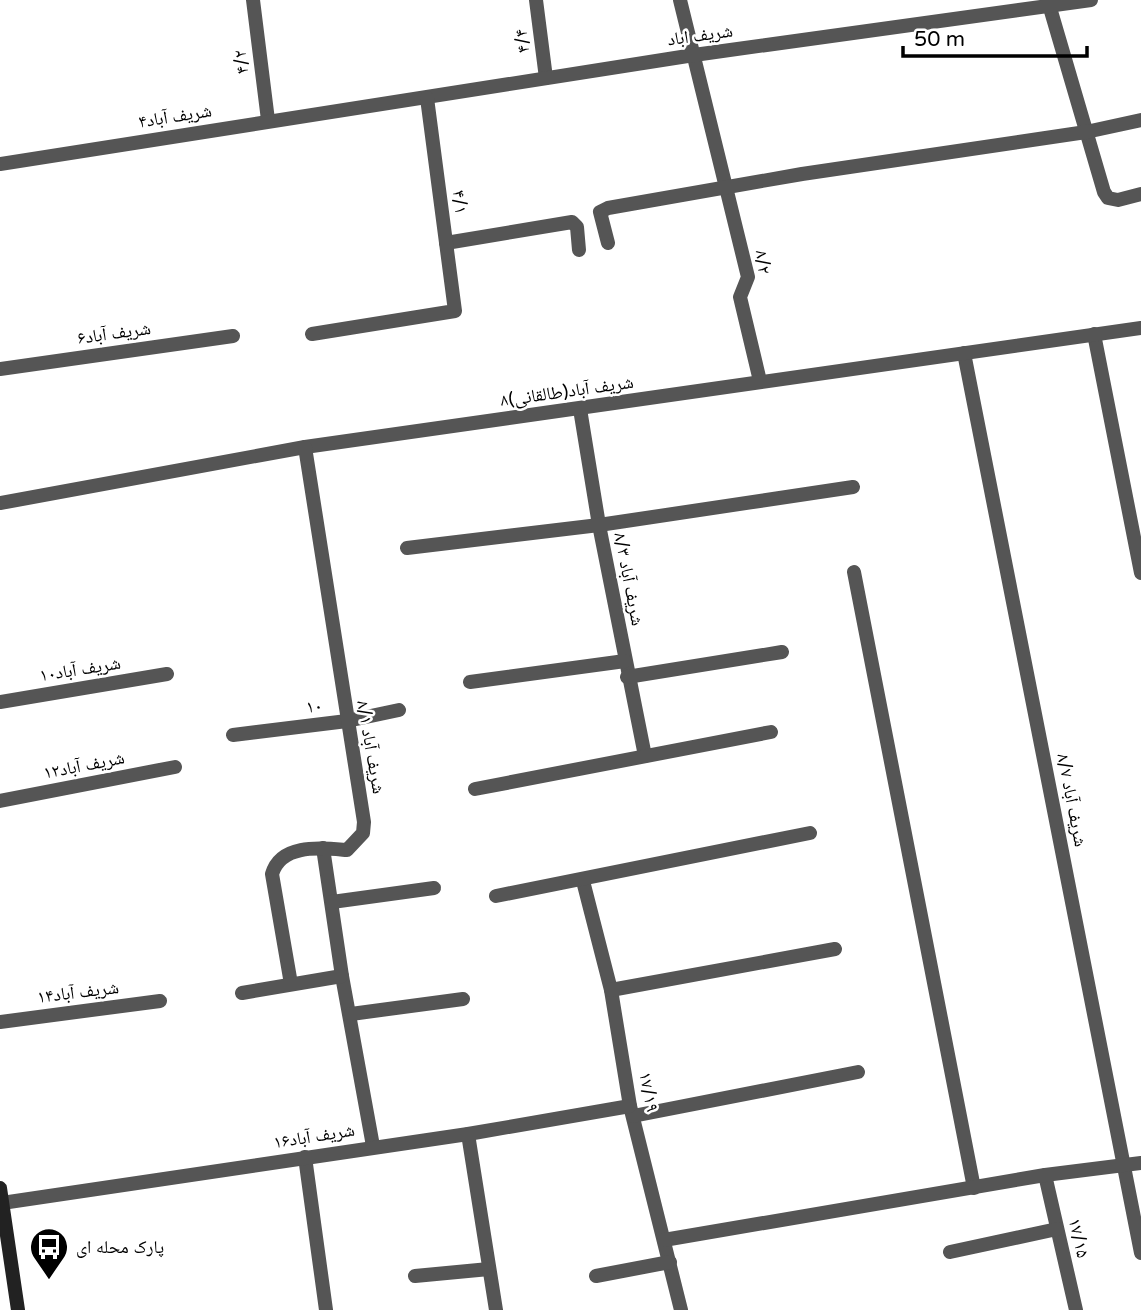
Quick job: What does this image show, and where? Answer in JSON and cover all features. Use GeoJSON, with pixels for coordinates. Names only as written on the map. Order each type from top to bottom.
{"type":"FeatureCollection","features":[{"type":"Feature","properties":{"kind":"main road"},"geometry":{"type":"LineString","coordinates":[[1,1196],[6,1278],[18,1310]]}},
{"type":"Feature","properties":{"kind":"street","name":"۴/۲"},"geometry":{"type":"LineString","coordinates":[[253,0],[268,120]]}},
{"type":"Feature","properties":{"kind":"street","name":"۴/۴"},"geometry":{"type":"LineString","coordinates":[[536,0],[546,78]]}},
{"type":"Feature","properties":{"kind":"street","name":"۸/۲"},"geometry":{"type":"LineString","coordinates":[[680,0],[748,277],[740,297],[760,381]]}},
{"type":"Feature","properties":{"kind":"street","name":"شریف اباد"},"geometry":{"type":"LineString","coordinates":[[357,106],[427,98],[694,55],[1091,0]]}},
{"type":"Feature","properties":{"kind":"street"},"geometry":{"type":"LineString","coordinates":[[1048,4],[1108,198],[1118,200],[1141,194]]}},
{"type":"Feature","properties":{"kind":"street","name":"۴/۱"},"geometry":{"type":"LineString","coordinates":[[312,334],[455,311],[427,98]]}},
{"type":"Feature","properties":{"kind":"street","name":"۴شریف آباد"},"geometry":{"type":"LineString","coordinates":[[0,164],[357,106]]}},
{"type":"Feature","properties":{"kind":"street"},"geometry":{"type":"LineString","coordinates":[[608,243],[600,212],[608,208],[1086,132],[1141,120]]}},
{"type":"Feature","properties":{"kind":"street"},"geometry":{"type":"LineString","coordinates":[[446,243],[572,222],[577,227],[579,250]]}},
{"type":"Feature","properties":{"kind":"street","name":"۸شریف آباد(طالقانی)"},"geometry":{"type":"LineString","coordinates":[[0,503],[305,447],[1141,328]]}},
{"type":"Feature","properties":{"kind":"street"},"geometry":{"type":"LineString","coordinates":[[1094,334],[1141,573]]}},
{"type":"Feature","properties":{"kind":"street","name":"شریف آباد۶"},"geometry":{"type":"LineString","coordinates":[[0,369],[233,336]]}},
{"type":"Feature","properties":{"kind":"street","name":"شریف آباد ۸/۷"},"geometry":{"type":"LineString","coordinates":[[964,353],[1141,1253]]}},
{"type":"Feature","properties":{"kind":"street","name":"شریف آباد ۸/۳"},"geometry":{"type":"LineString","coordinates":[[580,409],[599,525],[645,756]]}},
{"type":"Feature","properties":{"kind":"street","name":"شریف آباد ۸/۱"},"geometry":{"type":"LineString","coordinates":[[291,984],[272,873],[276,861],[286,853],[323,848],[347,850],[363,833],[362,808],[305,447]]}},
{"type":"Feature","properties":{"kind":"street"},"geometry":{"type":"LineString","coordinates":[[407,548],[599,525],[853,487]]}},
{"type":"Feature","properties":{"kind":"street"},"geometry":{"type":"LineString","coordinates":[[854,572],[974,1188]]}},
{"type":"Feature","properties":{"kind":"street"},"geometry":{"type":"LineString","coordinates":[[628,677],[782,652]]}},
{"type":"Feature","properties":{"kind":"street"},"geometry":{"type":"LineString","coordinates":[[470,682],[625,661]]}},
{"type":"Feature","properties":{"kind":"street","name":"شریف آباد۱۰"},"geometry":{"type":"LineString","coordinates":[[0,702],[166,674]]}},
{"type":"Feature","properties":{"kind":"street","name":"۱۰"},"geometry":{"type":"LineString","coordinates":[[233,734],[347,721],[399,710]]}},
{"type":"Feature","properties":{"kind":"street"},"geometry":{"type":"LineString","coordinates":[[475,789],[771,732]]}},
{"type":"Feature","properties":{"kind":"street","name":"شریف آباد۱۲"},"geometry":{"type":"LineString","coordinates":[[0,801],[175,767]]}},
{"type":"Feature","properties":{"kind":"street"},"geometry":{"type":"LineString","coordinates":[[496,896],[583,881],[810,833]]}},
{"type":"Feature","properties":{"kind":"street"},"geometry":{"type":"LineString","coordinates":[[323,848],[342,976],[373,1146]]}},
{"type":"Feature","properties":{"kind":"street","name":"۱۷/۱۹"},"geometry":{"type":"LineString","coordinates":[[583,881],[611,990],[632,1111],[681,1310]]}},
{"type":"Feature","properties":{"kind":"street"},"geometry":{"type":"LineString","coordinates":[[332,902],[434,888]]}},
{"type":"Feature","properties":{"kind":"street"},"geometry":{"type":"LineString","coordinates":[[611,990],[835,949]]}},
{"type":"Feature","properties":{"kind":"street"},"geometry":{"type":"LineString","coordinates":[[242,993],[342,976]]}},
{"type":"Feature","properties":{"kind":"street"},"geometry":{"type":"LineString","coordinates":[[351,1014],[464,999]]}},
{"type":"Feature","properties":{"kind":"street","name":"شریف آباد۱۴"},"geometry":{"type":"LineString","coordinates":[[0,1022],[160,1001]]}},
{"type":"Feature","properties":{"kind":"street","name":"شریف آباد۱۶"},"geometry":{"type":"LineString","coordinates":[[1,1196],[632,1111],[858,1072]]}},
{"type":"Feature","properties":{"kind":"street"},"geometry":{"type":"LineString","coordinates":[[468,1134],[496,1310]]}},
{"type":"Feature","properties":{"kind":"street"},"geometry":{"type":"LineString","coordinates":[[304,1157],[326,1310]]}},
{"type":"Feature","properties":{"kind":"street"},"geometry":{"type":"LineString","coordinates":[[664,1240],[1045,1175],[1141,1163]]}},
{"type":"Feature","properties":{"kind":"street","name":"۱۷/۱۵"},"geometry":{"type":"LineString","coordinates":[[1045,1175],[1076,1310]]}},
{"type":"Feature","properties":{"kind":"street"},"geometry":{"type":"LineString","coordinates":[[950,1252],[1057,1228]]}},
{"type":"Feature","properties":{"kind":"street"},"geometry":{"type":"LineString","coordinates":[[596,1276],[670,1262]]}},
{"type":"Feature","properties":{"kind":"street"},"geometry":{"type":"LineString","coordinates":[[415,1276],[489,1269]]}},
{"type":"Feature","properties":{"kind":"place","name":"پارک محله ای"},"geometry":{"type":"Point","coordinates":[49,1281]}}]}
